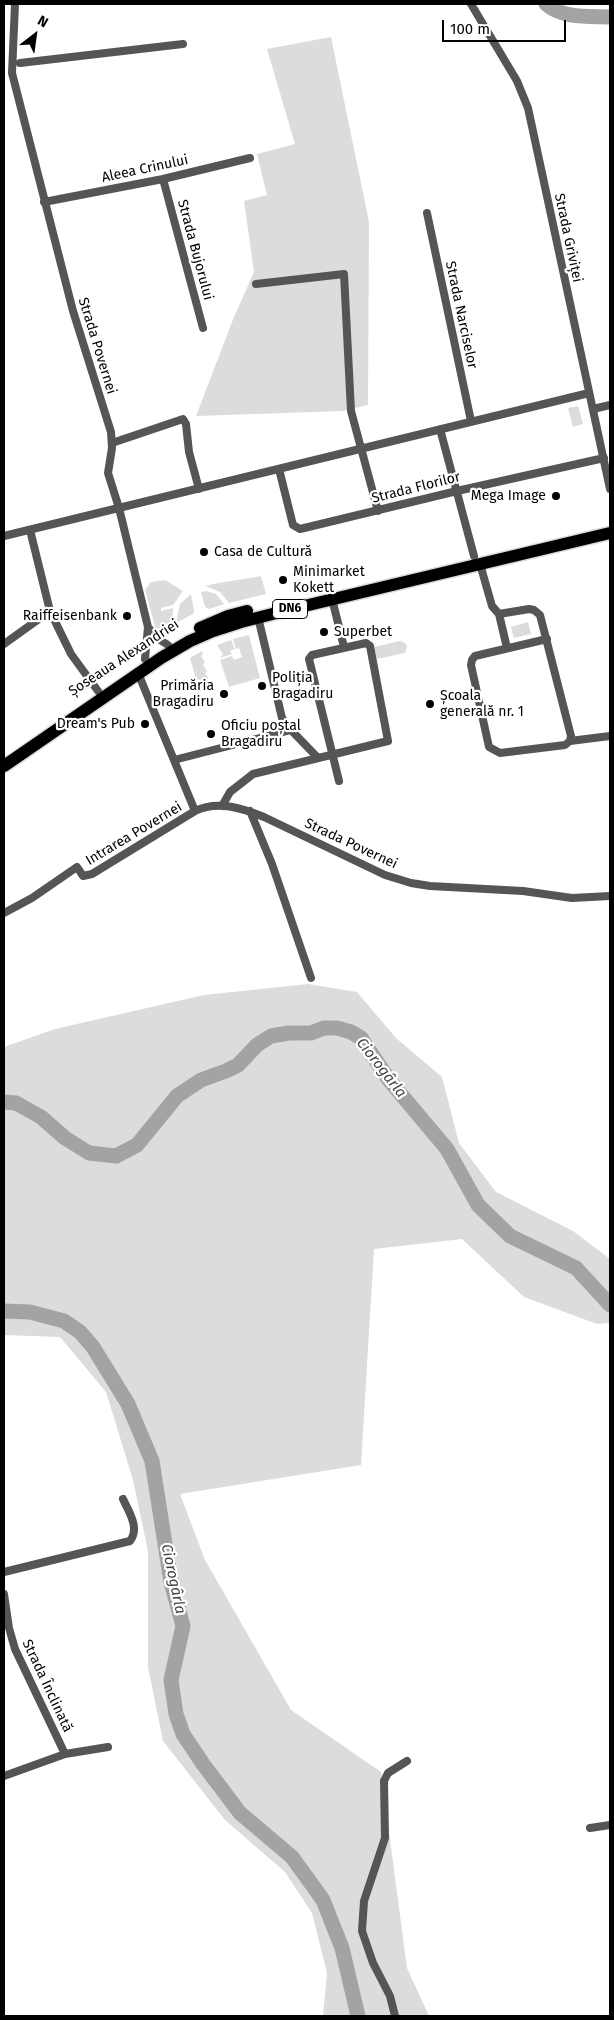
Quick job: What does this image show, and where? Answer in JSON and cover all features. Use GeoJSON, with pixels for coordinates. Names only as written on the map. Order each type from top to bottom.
{"type":"FeatureCollection","features":[{"type":"Feature","properties":{"kind":"highway","name":"Șoseaua Alexandriei"},"geometry":{"type":"LineString","coordinates":[[4,766],[138,673],[190,641],[226,626],[610,524]]}},
{"type":"Feature","properties":{"kind":"highway","name":"Șoseaua Alexandriei"},"geometry":{"type":"LineString","coordinates":[[4,756],[145,659],[200,628],[228,616],[477,560],[610,533]]}},
{"type":"Feature","properties":{"kind":"street","name":"Strada Povernei"},"geometry":{"type":"LineString","coordinates":[[15,4],[12,73],[75,319],[111,432],[112,442],[108,473],[119,508],[148,627]]}},
{"type":"Feature","properties":{"kind":"street","name":"Strada Griviței"},"geometry":{"type":"LineString","coordinates":[[471,4],[512,72],[525,99],[610,489]]}},
{"type":"Feature","properties":{"kind":"street"},"geometry":{"type":"LineString","coordinates":[[20,63],[183,44]]}},
{"type":"Feature","properties":{"kind":"street"},"geometry":{"type":"LineString","coordinates":[[4,77],[12,73]]}},
{"type":"Feature","properties":{"kind":"street","name":"Aleea Crinului"},"geometry":{"type":"LineString","coordinates":[[44,202],[163,179],[250,158]]}},
{"type":"Feature","properties":{"kind":"street","name":"Strada Bujorului"},"geometry":{"type":"LineString","coordinates":[[163,179],[203,328]]}},
{"type":"Feature","properties":{"kind":"street","name":"Strada Narciselor"},"geometry":{"type":"LineString","coordinates":[[427,213],[471,421]]}},
{"type":"Feature","properties":{"kind":"street"},"geometry":{"type":"LineString","coordinates":[[256,284],[344,274],[351,411],[378,511]]}},
{"type":"Feature","properties":{"kind":"street"},"geometry":{"type":"LineString","coordinates":[[4,536],[589,393]]}},
{"type":"Feature","properties":{"kind":"street"},"geometry":{"type":"LineString","coordinates":[[593,409],[610,405]]}},
{"type":"Feature","properties":{"kind":"street"},"geometry":{"type":"LineString","coordinates":[[112,442],[183,419],[186,424],[189,452],[199,489]]}},
{"type":"Feature","properties":{"kind":"street"},"geometry":{"type":"LineString","coordinates":[[440,429],[477,560],[492,606],[499,614],[507,648]]}},
{"type":"Feature","properties":{"kind":"street","name":"Strada Florilor"},"geometry":{"type":"LineString","coordinates":[[279,469],[292,522],[297,528],[604,458]]}},
{"type":"Feature","properties":{"kind":"street"},"geometry":{"type":"LineString","coordinates":[[30,530],[50,611],[71,654],[98,691]]}},
{"type":"Feature","properties":{"kind":"street"},"geometry":{"type":"LineString","coordinates":[[332,599],[344,647]]}},
{"type":"Feature","properties":{"kind":"street"},"geometry":{"type":"LineString","coordinates":[[499,614],[534,610],[540,615],[564,707],[570,741]]}},
{"type":"Feature","properties":{"kind":"street"},"geometry":{"type":"LineString","coordinates":[[4,644],[50,611]]}},
{"type":"Feature","properties":{"kind":"street"},"geometry":{"type":"LineString","coordinates":[[258,617],[282,718],[318,758]]}},
{"type":"Feature","properties":{"kind":"street"},"geometry":{"type":"LineString","coordinates":[[148,627],[157,638],[168,645]]}},
{"type":"Feature","properties":{"kind":"street"},"geometry":{"type":"LineString","coordinates":[[145,659],[148,627]]}},
{"type":"Feature","properties":{"kind":"street"},"geometry":{"type":"LineString","coordinates":[[546,639],[475,656],[472,662],[487,744],[494,751],[500,753],[564,745],[570,741],[610,736]]}},
{"type":"Feature","properties":{"kind":"street"},"geometry":{"type":"LineString","coordinates":[[222,806],[230,792],[249,776],[332,754],[388,741],[370,646],[364,643],[312,655],[309,659],[332,754],[338,781]]}},
{"type":"Feature","properties":{"kind":"street"},"geometry":{"type":"LineString","coordinates":[[138,673],[174,760],[192,813]]}},
{"type":"Feature","properties":{"kind":"street"},"geometry":{"type":"LineString","coordinates":[[174,760],[291,730]]}},
{"type":"Feature","properties":{"kind":"street","name":"Strada Povernei"},"geometry":{"type":"LineString","coordinates":[[204,806],[222,806],[250,811],[395,879],[430,886],[523,891],[572,898],[610,896]]}},
{"type":"Feature","properties":{"kind":"street","name":"Intrarea Povernei"},"geometry":{"type":"LineString","coordinates":[[4,913],[32,898],[77,867],[83,876],[92,874],[204,806]]}},
{"type":"Feature","properties":{"kind":"street"},"geometry":{"type":"LineString","coordinates":[[250,811],[272,864],[311,978]]}},
{"type":"Feature","properties":{"kind":"street"},"geometry":{"type":"LineString","coordinates":[[4,1572],[130,1541],[135,1530],[123,1499]]}},
{"type":"Feature","properties":{"kind":"street","name":"Strada Înclinată"},"geometry":{"type":"LineString","coordinates":[[4,1594],[14,1649],[65,1754],[4,1776]]}},
{"type":"Feature","properties":{"kind":"street"},"geometry":{"type":"LineString","coordinates":[[65,1754],[108,1747]]}},
{"type":"Feature","properties":{"kind":"street"},"geometry":{"type":"LineString","coordinates":[[395,2016],[390,1996],[366,1945],[362,1931],[362,1916],[368,1884],[385,1838],[384,1781],[388,1773],[407,1761]]}},
{"type":"Feature","properties":{"kind":"street"},"geometry":{"type":"LineString","coordinates":[[590,1828],[610,1825]]}},
{"type":"Feature","properties":{"kind":"shaded area"},"geometry":{"type":"Polygon","coordinates":[[[331,37],[369,222],[368,405],[343,411],[196,416],[234,317],[254,272],[244,201],[267,195],[257,154],[295,144],[267,49],[331,37]]]}},
{"type":"Feature","properties":{"kind":"shaded area"},"geometry":{"type":"Polygon","coordinates":[[[578,406],[583,424],[573,427],[568,408],[578,406]]]}},
{"type":"Feature","properties":{"kind":"shaded area"},"geometry":{"type":"Polygon","coordinates":[[[261,576],[266,594],[229,603],[220,592],[205,586],[219,583],[261,576]]]}},
{"type":"Feature","properties":{"kind":"shaded area"},"geometry":{"type":"Polygon","coordinates":[[[165,580],[183,591],[173,605],[161,608],[161,611],[173,608],[172,625],[159,632],[156,630],[145,590],[151,582],[165,580]]]}},
{"type":"Feature","properties":{"kind":"shaded area"},"geometry":{"type":"Polygon","coordinates":[[[206,591],[216,594],[224,604],[209,609],[205,607],[201,592],[206,591]]]}},
{"type":"Feature","properties":{"kind":"shaded area"},"geometry":{"type":"Polygon","coordinates":[[[191,594],[193,614],[176,623],[180,604],[191,594]]]}},
{"type":"Feature","properties":{"kind":"shaded area"},"geometry":{"type":"Polygon","coordinates":[[[528,622],[531,634],[514,638],[511,627],[528,622]]]}},
{"type":"Feature","properties":{"kind":"shaded area"},"geometry":{"type":"Polygon","coordinates":[[[249,635],[260,678],[229,687],[220,660],[232,656],[234,660],[242,657],[239,648],[236,649],[233,639],[249,635]]]}},
{"type":"Feature","properties":{"kind":"shaded area"},"geometry":{"type":"Polygon","coordinates":[[[231,640],[235,649],[230,651],[232,654],[220,658],[223,654],[217,645],[231,640]]]}},
{"type":"Feature","properties":{"kind":"shaded area"},"geometry":{"type":"Polygon","coordinates":[[[400,641],[407,646],[405,653],[377,659],[374,647],[400,641]]]}},
{"type":"Feature","properties":{"kind":"shaded area"},"geometry":{"type":"Polygon","coordinates":[[[202,651],[203,654],[201,656],[205,662],[203,665],[207,671],[205,673],[209,678],[197,682],[190,658],[202,651]]]}},
{"type":"Feature","properties":{"kind":"shaded area"},"geometry":{"type":"Polygon","coordinates":[[[308,984],[357,992],[396,1038],[442,1077],[459,1143],[496,1192],[573,1231],[610,1259],[610,1323],[597,1324],[524,1297],[462,1239],[374,1249],[361,1465],[180,1494],[205,1560],[291,1710],[381,1772],[407,1968],[429,2016],[323,2016],[327,1973],[312,1913],[285,1872],[225,1820],[163,1741],[148,1667],[148,1551],[133,1480],[106,1392],[60,1337],[4,1335],[4,1047],[55,1029],[204,995],[308,984]]]}},
{"type":"Feature","properties":{"kind":"waterway","name":"Ciorogârla"},"geometry":{"type":"LineString","coordinates":[[546,4],[553,9],[568,14],[610,17]]}},
{"type":"Feature","properties":{"kind":"waterway","name":"Ciorogârla"},"geometry":{"type":"LineString","coordinates":[[4,1102],[16,1103],[41,1117],[65,1138],[89,1153],[116,1156],[137,1145],[177,1096],[201,1080],[238,1065],[257,1045],[271,1036],[289,1033],[311,1033],[324,1028],[337,1028],[351,1032],[361,1038],[389,1080],[447,1149],[478,1205],[510,1236],[576,1268],[610,1305]]}},
{"type":"Feature","properties":{"kind":"waterway","name":"Ciorogârla"},"geometry":{"type":"LineString","coordinates":[[4,1311],[30,1312],[64,1321],[80,1332],[93,1347],[128,1404],[152,1461],[171,1582],[183,1626],[171,1680],[176,1714],[183,1734],[240,1813],[292,1857],[323,1900],[342,1948],[358,2016]]}},
{"type":"Feature","properties":{"kind":"place","name":"Mega Image"},"geometry":{"type":"Point","coordinates":[556,496]}},
{"type":"Feature","properties":{"kind":"place","name":"Casa de Cultură"},"geometry":{"type":"Point","coordinates":[204,552]}},
{"type":"Feature","properties":{"kind":"place","name":"Minimarket Kokett"},"geometry":{"type":"Point","coordinates":[283,580]}},
{"type":"Feature","properties":{"kind":"place","name":"Raiffeisenbank"},"geometry":{"type":"Point","coordinates":[127,616]}},
{"type":"Feature","properties":{"kind":"place","name":"Superbet"},"geometry":{"type":"Point","coordinates":[324,632]}},
{"type":"Feature","properties":{"kind":"place","name":"Poliția Bragadiru"},"geometry":{"type":"Point","coordinates":[262,686]}},
{"type":"Feature","properties":{"kind":"place","name":"Primăria Bragadiru"},"geometry":{"type":"Point","coordinates":[224,694]}},
{"type":"Feature","properties":{"kind":"place","name":"Școala generală nr. 1"},"geometry":{"type":"Point","coordinates":[430,704]}},
{"type":"Feature","properties":{"kind":"place","name":"Dream's Pub"},"geometry":{"type":"Point","coordinates":[145,724]}},
{"type":"Feature","properties":{"kind":"place","name":"Oficiu poștal Bragadiru"},"geometry":{"type":"Point","coordinates":[211,734]}}]}
